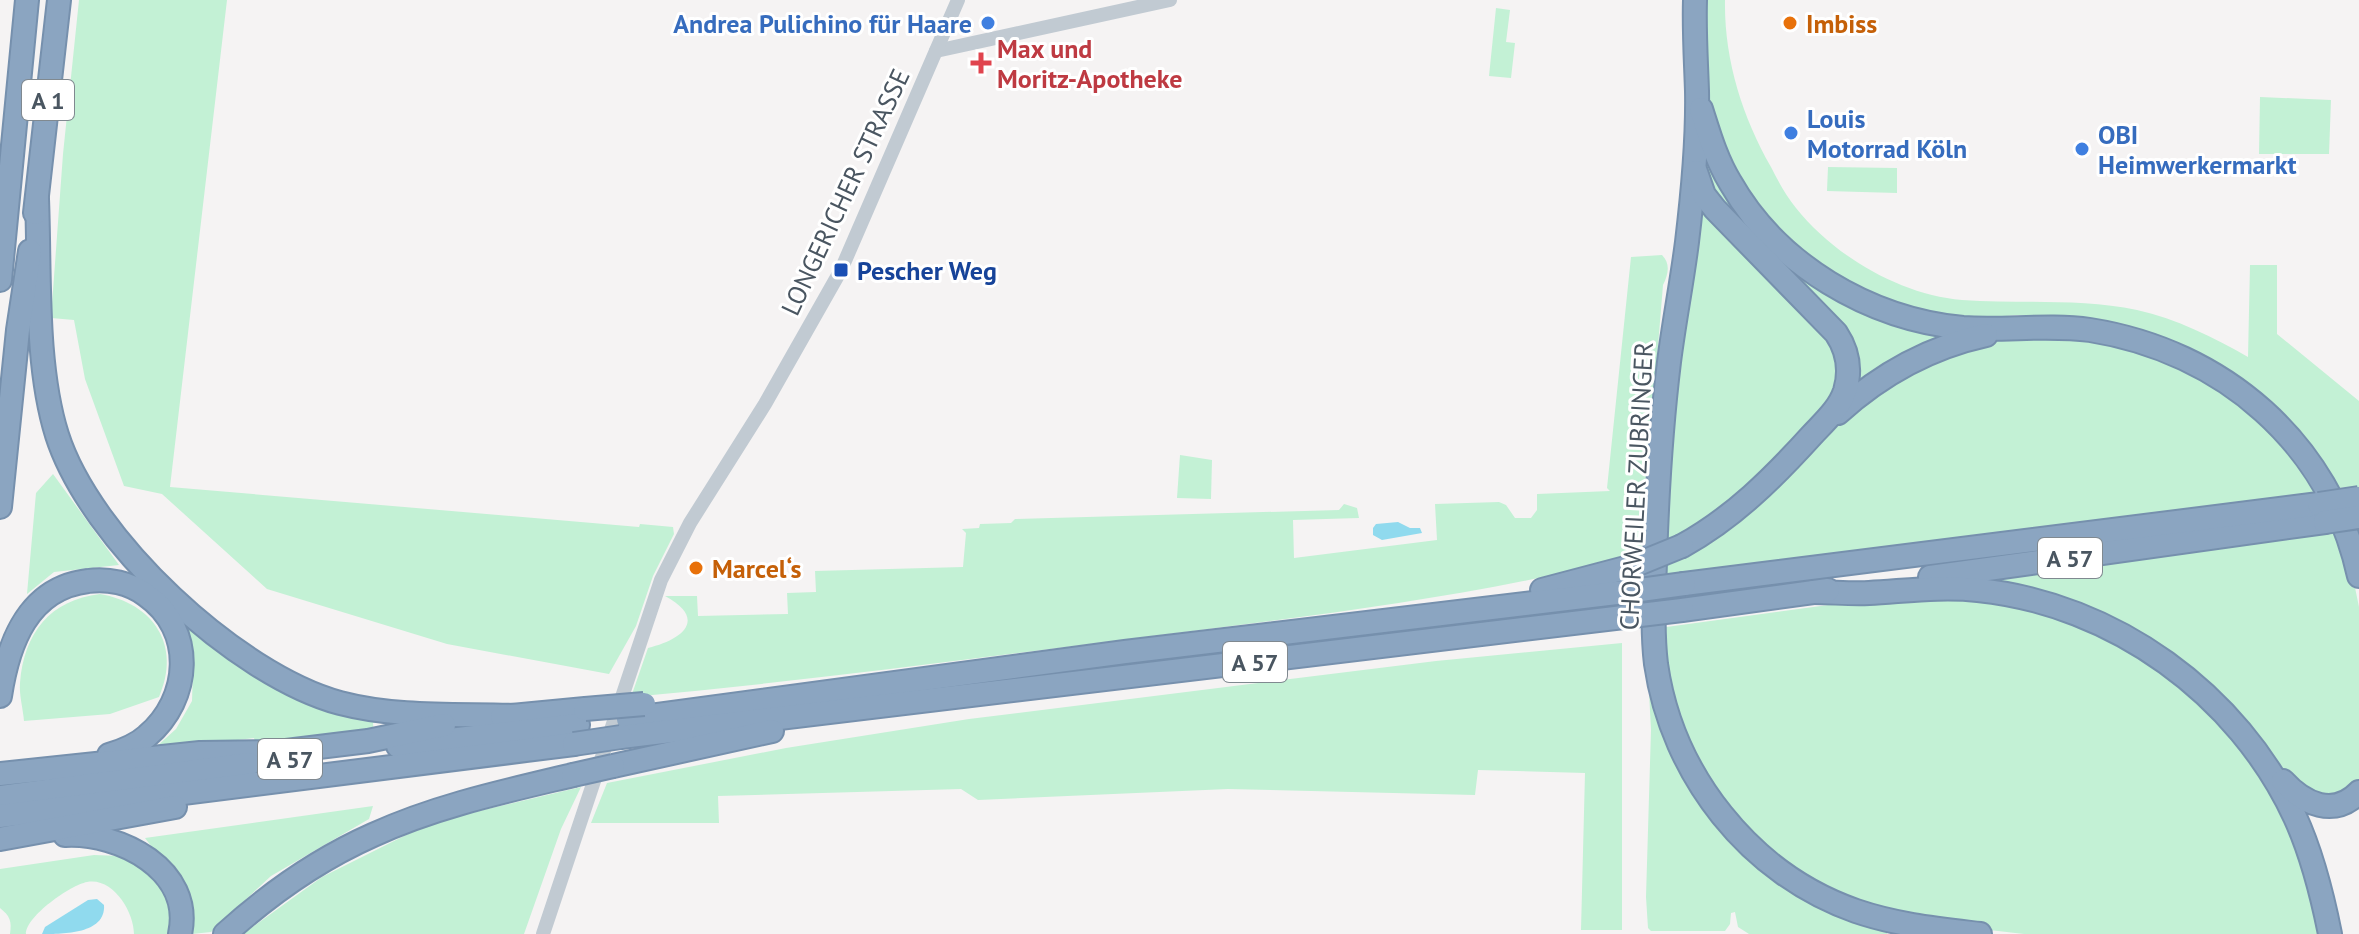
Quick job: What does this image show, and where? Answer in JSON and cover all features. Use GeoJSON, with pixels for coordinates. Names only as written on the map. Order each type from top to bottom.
{"type":"FeatureCollection","features":[{"type":"Feature","properties":{"kind":"highway"},"geometry":{"type":"LineString","coordinates":[[0,127],[16,0]]}},
{"type":"Feature","properties":{"kind":"highway","name":"A 1"},"geometry":{"type":"LineString","coordinates":[[0,280],[27,0]]}},
{"type":"Feature","properties":{"kind":"highway","name":"A 1"},"geometry":{"type":"LineString","coordinates":[[0,507],[18,330],[37,199],[59,0]]}},
{"type":"Feature","properties":{"kind":"highway","name":"CHORWEILER ZUBRINGER"},"geometry":{"type":"LineString","coordinates":[[1695,0],[1697,92],[1693,163],[1687,241],[1662,423],[1655,567],[1657,667],[1676,738],[1717,811],[1750,846],[1792,879],[1836,903],[1882,919],[1980,934]]}},
{"type":"Feature","properties":{"kind":"highway","name":"CHORWEILER ZUBRINGER"},"geometry":{"type":"LineString","coordinates":[[1697,92],[1712,142],[1728,179],[1763,228],[1797,260],[1852,295],[1894,313],[1948,326],[2003,331],[2063,328],[2130,338],[2189,359],[2233,386],[2289,436],[2326,487],[2346,532],[2359,576]]}},
{"type":"Feature","properties":{"kind":"highway"},"geometry":{"type":"LineString","coordinates":[[1693,163],[1709,202],[1822,316],[1846,352],[1848,375],[1841,398],[1795,454]]}},
{"type":"Feature","properties":{"kind":"highway"},"geometry":{"type":"LineString","coordinates":[[37,199],[43,346],[48,396],[58,436],[76,478],[101,517],[147,571],[200,623],[262,667],[339,703],[374,710],[433,715],[516,716],[579,726],[631,720]]}},
{"type":"Feature","properties":{"kind":"highway"},"geometry":{"type":"LineString","coordinates":[[1420,618],[1633,566],[1682,546],[1729,516],[1853,399],[1895,371],[1948,346],[2003,331]]}},
{"type":"Feature","properties":{"kind":"highway","name":"A 57"},"geometry":{"type":"LineString","coordinates":[[1,795],[631,720],[878,707],[1682,610],[2322,513],[2359,498]]}},
{"type":"Feature","properties":{"kind":"highway","name":"A 57"},"geometry":{"type":"LineString","coordinates":[[631,720],[718,698],[751,701],[1938,550],[2322,513],[2359,517]]}},
{"type":"Feature","properties":{"kind":"highway"},"geometry":{"type":"LineString","coordinates":[[0,696],[20,626],[36,605],[57,589],[78,582],[100,579],[123,583],[146,594],[161,608],[178,637],[182,656],[180,688],[173,705],[146,737],[127,749],[63,766],[1,795]]}},
{"type":"Feature","properties":{"kind":"highway"},"geometry":{"type":"LineString","coordinates":[[1814,592],[1868,593],[1932,587],[1977,589],[2040,601],[2083,616],[2124,635],[2196,685],[2226,714],[2257,754],[2291,790],[2313,804],[2332,807],[2348,801],[2359,792]]}},
{"type":"Feature","properties":{"kind":"highway"},"geometry":{"type":"LineString","coordinates":[[225,934],[303,873],[373,835],[432,813],[573,775],[878,707]]}},
{"type":"Feature","properties":{"kind":"highway"},"geometry":{"type":"LineString","coordinates":[[63,766],[200,753],[278,752],[368,741],[426,727],[516,716]]}},
{"type":"Feature","properties":{"kind":"highway","name":"A 57"},"geometry":{"type":"LineString","coordinates":[[1,795],[309,777],[579,726]]}},
{"type":"Feature","properties":{"kind":"highway"},"geometry":{"type":"LineString","coordinates":[[2257,754],[2302,832],[2330,934]]}},
{"type":"Feature","properties":{"kind":"highway"},"geometry":{"type":"LineString","coordinates":[[0,839],[241,794],[309,777]]}},
{"type":"Feature","properties":{"kind":"highway"},"geometry":{"type":"LineString","coordinates":[[0,839],[72,835],[91,837],[137,852],[155,863],[175,890],[183,922],[180,934]]}},
{"type":"Feature","properties":{"kind":"street","name":"LONGERICHER STRASSE"},"geometry":{"type":"LineString","coordinates":[[543,934],[655,595],[690,523],[765,404],[841,270],[958,0]]}},
{"type":"Feature","properties":{"kind":"street"},"geometry":{"type":"LineString","coordinates":[[936,51],[1170,0]]}},
{"type":"Feature","properties":{"kind":"green space"},"geometry":{"type":"Polygon","coordinates":[[[79,0],[227,0],[170,487],[639,527],[640,524],[673,527],[674,534],[653,576],[636,626],[609,674],[447,644],[267,589],[162,494],[124,486],[85,379],[74,320],[51,318],[63,154],[79,0]]]}},
{"type":"Feature","properties":{"kind":"green space"},"geometry":{"type":"Polygon","coordinates":[[[1705,0],[1725,0],[1731,65],[1743,107],[1761,148],[1789,198],[1829,242],[1870,270],[1893,281],[1939,297],[1962,300],[2072,303],[2137,310],[2194,329],[2248,357],[2250,265],[2277,265],[2277,334],[2359,401],[2359,487],[2338,488],[2301,434],[2263,396],[2214,361],[2178,343],[2136,329],[2093,320],[2018,315],[1959,320],[1869,298],[1777,236],[1718,147],[1706,90],[1705,0]]]}},
{"type":"Feature","properties":{"kind":"green space"},"geometry":{"type":"Polygon","coordinates":[[[1496,8],[1510,10],[1506,42],[1515,43],[1511,78],[1489,76],[1496,8]]]}},
{"type":"Feature","properties":{"kind":"green space"},"geometry":{"type":"Polygon","coordinates":[[[2260,97],[2331,100],[2329,154],[2259,154],[2260,97]]]}},
{"type":"Feature","properties":{"kind":"green space"},"geometry":{"type":"Polygon","coordinates":[[[1706,137],[1796,265],[1966,332],[1850,393],[1852,366],[1718,206],[1702,178],[1706,137]]]}},
{"type":"Feature","properties":{"kind":"green space"},"geometry":{"type":"Polygon","coordinates":[[[1828,167],[1897,168],[1897,193],[1827,191],[1828,167]]]}},
{"type":"Feature","properties":{"kind":"green space"},"geometry":{"type":"Polygon","coordinates":[[[1698,193],[1834,337],[1840,391],[1780,457],[1736,497],[1688,531],[1661,544],[1668,426],[1698,193]]]}},
{"type":"Feature","properties":{"kind":"green space"},"geometry":{"type":"Polygon","coordinates":[[[1662,255],[1668,270],[1663,285],[1641,554],[1515,583],[1323,614],[756,685],[631,697],[648,648],[671,640],[685,628],[688,621],[686,613],[665,596],[697,596],[698,616],[788,614],[787,593],[816,592],[815,571],[963,567],[966,533],[962,529],[979,528],[980,524],[1011,523],[1015,519],[1339,510],[1344,504],[1357,508],[1359,518],[1293,520],[1294,558],[1437,540],[1435,504],[1499,502],[1506,505],[1515,518],[1531,518],[1537,510],[1537,494],[1610,491],[1607,488],[1631,257],[1662,255]]]}},
{"type":"Feature","properties":{"kind":"green space"},"geometry":{"type":"Polygon","coordinates":[[[2038,335],[2112,341],[2211,380],[2286,444],[2316,493],[1667,578],[1667,563],[1834,425],[1903,374],[1992,341],[2038,335]]]}},
{"type":"Feature","properties":{"kind":"green space"},"geometry":{"type":"Polygon","coordinates":[[[1180,455],[1212,460],[1211,499],[1177,498],[1180,455]]]}},
{"type":"Feature","properties":{"kind":"green space"},"geometry":{"type":"Polygon","coordinates":[[[53,474],[119,565],[54,572],[27,594],[36,493],[53,474]]]}},
{"type":"Feature","properties":{"kind":"green space"},"geometry":{"type":"Polygon","coordinates":[[[2333,531],[2352,573],[2359,607],[2359,784],[2350,794],[2313,799],[2112,618],[2048,593],[1978,579],[2333,531]]]}},
{"type":"Feature","properties":{"kind":"green space"},"geometry":{"type":"Polygon","coordinates":[[[100,594],[135,607],[158,629],[167,660],[159,697],[110,714],[24,721],[20,683],[27,649],[34,634],[43,622],[67,603],[100,594]]]}},
{"type":"Feature","properties":{"kind":"green space"},"geometry":{"type":"Polygon","coordinates":[[[1960,598],[2034,610],[2110,638],[2183,685],[2232,735],[2277,801],[2298,849],[2321,934],[2024,934],[1946,925],[1880,912],[1800,877],[1729,815],[1674,715],[1659,628],[1843,603],[1960,598]]]}},
{"type":"Feature","properties":{"kind":"green space"},"geometry":{"type":"Polygon","coordinates":[[[166,604],[201,632],[398,721],[373,723],[374,735],[257,748],[254,738],[157,750],[156,747],[176,729],[192,701],[193,669],[184,631],[166,604]]]}},
{"type":"Feature","properties":{"kind":"green space"},"geometry":{"type":"Polygon","coordinates":[[[1622,643],[1622,930],[1581,930],[1585,773],[1478,770],[1475,795],[1228,789],[978,800],[961,789],[718,796],[719,823],[591,823],[607,783],[786,748],[969,719],[1436,661],[1622,643]]]}},
{"type":"Feature","properties":{"kind":"green space"},"geometry":{"type":"Polygon","coordinates":[[[1647,654],[1721,825],[1887,930],[1887,934],[1749,934],[1738,927],[1735,912],[1731,913],[1730,924],[1725,931],[1651,931],[1648,928],[1646,897],[1651,730],[1647,654]]]}},
{"type":"Feature","properties":{"kind":"green space"},"geometry":{"type":"Polygon","coordinates":[[[581,787],[561,829],[524,934],[243,934],[322,877],[432,822],[581,787]]]}},
{"type":"Feature","properties":{"kind":"green space"},"geometry":{"type":"Polygon","coordinates":[[[373,806],[369,819],[271,876],[211,932],[192,934],[193,916],[187,889],[145,838],[373,806]]]}},
{"type":"Feature","properties":{"kind":"green space"},"geometry":{"type":"Polygon","coordinates":[[[94,855],[121,856],[143,865],[167,894],[172,911],[170,934],[134,934],[126,907],[113,890],[96,882],[87,882],[50,902],[33,919],[26,934],[10,934],[10,919],[0,908],[0,869],[94,855]]]}},
{"type":"Feature","properties":{"kind":"water"},"geometry":{"type":"Polygon","coordinates":[[[1398,522],[1410,528],[1420,528],[1422,533],[1382,540],[1373,535],[1376,524],[1398,522]]]}},
{"type":"Feature","properties":{"kind":"water"},"geometry":{"type":"Polygon","coordinates":[[[97,899],[104,905],[103,915],[91,927],[42,934],[45,927],[88,900],[97,899]]]}},
{"type":"Feature","properties":{"kind":"place","name":"Andrea Pulichino für Haare"},"geometry":{"type":"Point","coordinates":[988,23]}},
{"type":"Feature","properties":{"kind":"place","name":"Imbiss"},"geometry":{"type":"Point","coordinates":[1790,23]}},
{"type":"Feature","properties":{"kind":"place","name":"Max und Moritz-Apotheke"},"geometry":{"type":"Point","coordinates":[981,63]}},
{"type":"Feature","properties":{"kind":"place","name":"Louis Motorrad Köln"},"geometry":{"type":"Point","coordinates":[1791,133]}},
{"type":"Feature","properties":{"kind":"place","name":"OBI Heimwerkermarkt"},"geometry":{"type":"Point","coordinates":[2082,149]}},
{"type":"Feature","properties":{"kind":"place","name":"Pescher Weg"},"geometry":{"type":"Point","coordinates":[841,270]}},
{"type":"Feature","properties":{"kind":"place","name":"Marcel‘s"},"geometry":{"type":"Point","coordinates":[696,568]}}]}
